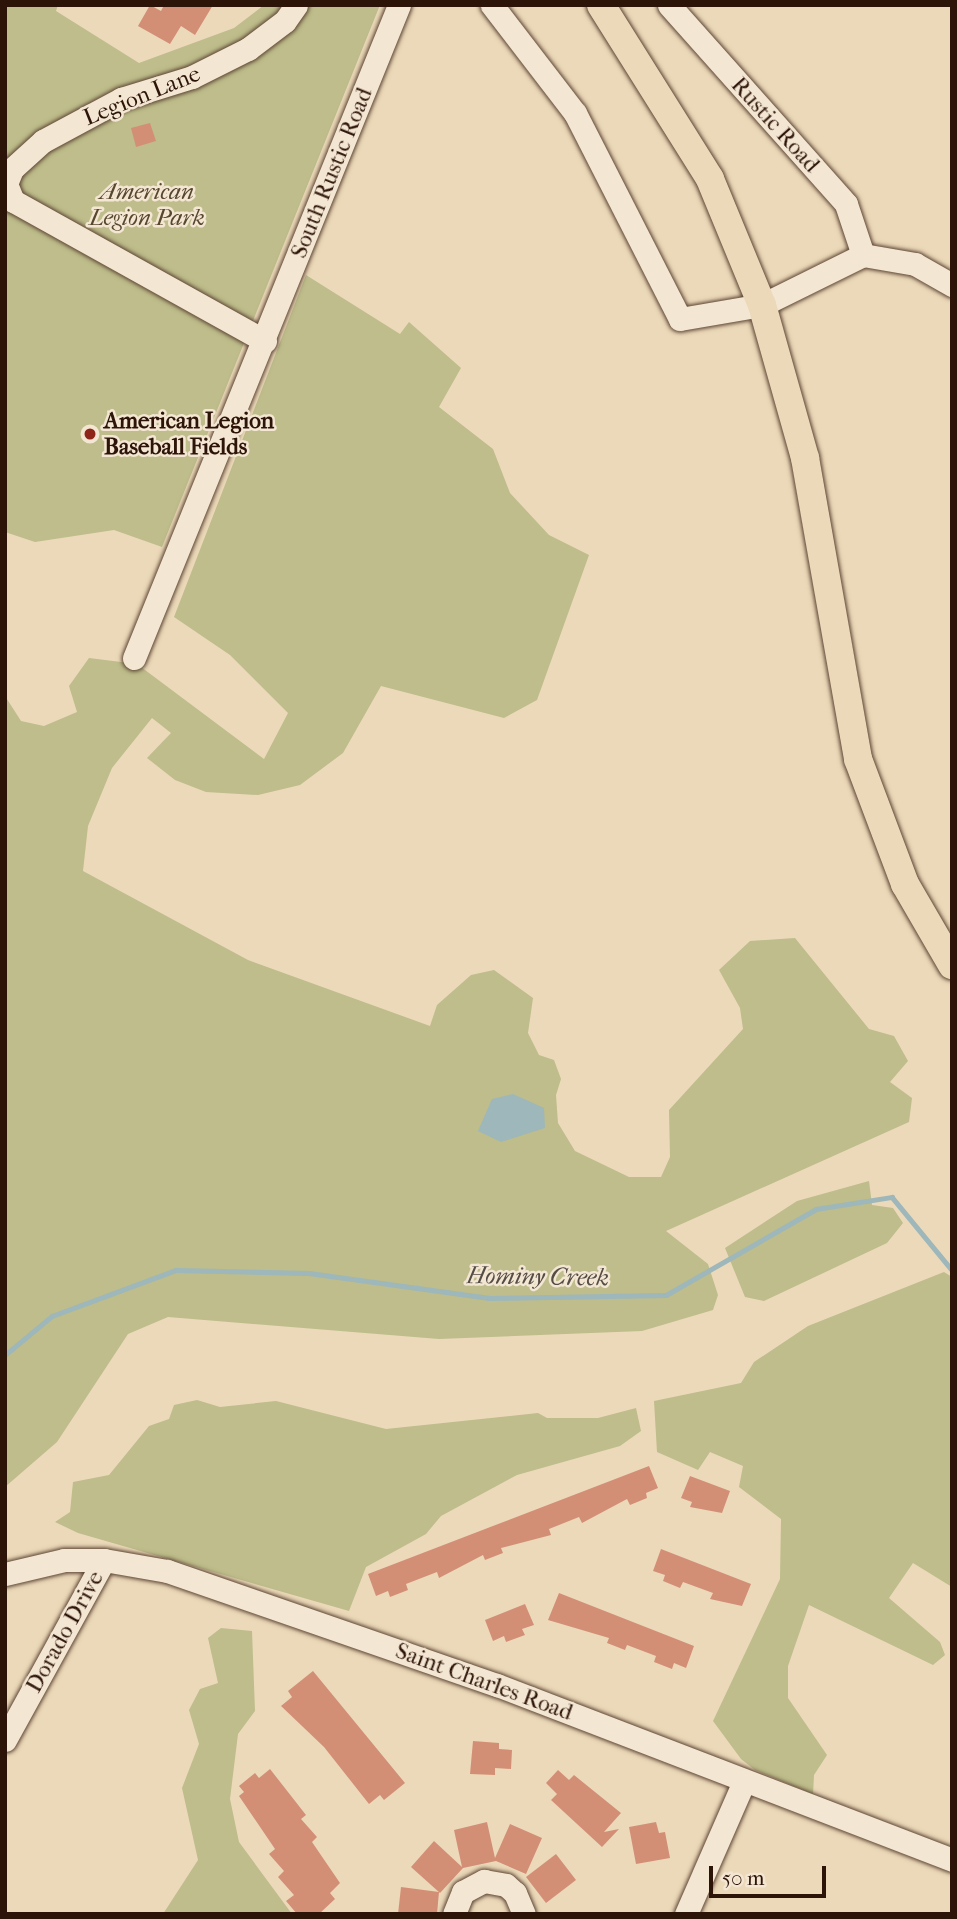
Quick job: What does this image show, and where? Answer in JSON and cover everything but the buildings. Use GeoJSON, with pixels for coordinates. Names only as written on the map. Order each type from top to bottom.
{"type":"FeatureCollection","features":[{"type":"Feature","properties":{"kind":"main road"},"geometry":{"type":"LineString","coordinates":[[601,5],[710,179],[762,305],[805,458],[858,759],[905,884],[952,965]]}},
{"type":"Feature","properties":{"kind":"street","name":"Legion Lane"},"geometry":{"type":"LineString","coordinates":[[265,341],[13,201],[8,197],[6,180],[43,141],[121,99],[192,77],[248,48],[285,21],[296,5]]}},
{"type":"Feature","properties":{"kind":"street","name":"South Rustic Road"},"geometry":{"type":"LineString","coordinates":[[134,658],[265,341],[399,5]]}},
{"type":"Feature","properties":{"kind":"street"},"geometry":{"type":"LineString","coordinates":[[492,5],[575,113],[680,319],[762,305],[863,256],[915,264],[952,285]]}},
{"type":"Feature","properties":{"kind":"street","name":"Rustic Road"},"geometry":{"type":"LineString","coordinates":[[669,5],[846,204],[863,256]]}},
{"type":"Feature","properties":{"kind":"street","name":"Saint Charles Road"},"geometry":{"type":"LineString","coordinates":[[5,1574],[64,1560],[104,1560],[167,1571],[383,1644],[952,1860]]}},
{"type":"Feature","properties":{"kind":"street","name":"Dorado Drive"},"geometry":{"type":"LineString","coordinates":[[5,1740],[104,1560]]}},
{"type":"Feature","properties":{"kind":"street"},"geometry":{"type":"LineString","coordinates":[[687,1914],[744,1781]]}},
{"type":"Feature","properties":{"kind":"street"},"geometry":{"type":"LineString","coordinates":[[454,1914],[463,1892],[484,1881],[506,1885],[515,1893],[524,1914]]}},
{"type":"Feature","properties":{"kind":"green space","name":"American Legion Park"},"geometry":{"type":"Polygon","coordinates":[[[5,5],[58,5],[56,11],[139,63],[234,28],[264,5],[380,5],[162,547],[114,530],[35,542],[5,532],[5,5]]]}},
{"type":"Feature","properties":{"kind":"green space"},"geometry":{"type":"Polygon","coordinates":[[[306,275],[400,334],[409,322],[461,368],[439,407],[493,449],[510,493],[549,535],[589,555],[537,700],[504,718],[381,686],[343,753],[300,785],[258,795],[206,792],[175,780],[147,758],[171,733],[152,718],[112,768],[88,826],[83,871],[248,960],[430,1026],[437,1005],[471,975],[494,970],[533,998],[528,1033],[539,1055],[554,1060],[561,1079],[556,1095],[558,1123],[575,1151],[629,1177],[661,1177],[670,1157],[669,1110],[743,1029],[740,1008],[719,970],[750,941],[795,938],[869,1029],[894,1036],[908,1061],[890,1082],[912,1098],[909,1122],[666,1231],[708,1264],[718,1295],[713,1310],[642,1331],[439,1339],[168,1317],[128,1334],[57,1442],[5,1487],[5,696],[21,721],[44,726],[77,712],[69,686],[89,658],[137,664],[264,759],[288,713],[230,655],[174,617],[306,275]]]}},
{"type":"Feature","properties":{"kind":"green space"},"geometry":{"type":"Polygon","coordinates":[[[869,1181],[872,1205],[893,1208],[903,1223],[887,1243],[764,1301],[745,1297],[725,1248],[797,1201],[869,1181]]]}},
{"type":"Feature","properties":{"kind":"green space"},"geometry":{"type":"Polygon","coordinates":[[[944,1272],[952,1277],[952,1587],[913,1563],[889,1598],[940,1642],[945,1655],[933,1665],[809,1605],[788,1666],[788,1698],[827,1755],[814,1775],[813,1794],[755,1770],[741,1759],[713,1721],[780,1579],[781,1519],[739,1487],[743,1466],[710,1452],[698,1470],[657,1452],[654,1401],[741,1383],[754,1362],[808,1326],[944,1272]]]}},
{"type":"Feature","properties":{"kind":"green space"},"geometry":{"type":"Polygon","coordinates":[[[197,1400],[220,1407],[276,1401],[386,1429],[538,1413],[547,1418],[598,1418],[636,1408],[641,1431],[620,1446],[517,1475],[441,1516],[426,1534],[366,1567],[349,1611],[78,1533],[55,1522],[70,1512],[73,1482],[109,1475],[149,1426],[169,1419],[174,1405],[197,1400]]]}},
{"type":"Feature","properties":{"kind":"green space"},"geometry":{"type":"Polygon","coordinates":[[[221,1628],[252,1631],[255,1711],[238,1734],[230,1799],[239,1842],[292,1914],[163,1914],[198,1860],[182,1788],[199,1744],[189,1710],[200,1689],[218,1683],[208,1638],[221,1628]]]}},
{"type":"Feature","properties":{"kind":"water"},"geometry":{"type":"Polygon","coordinates":[[[513,1094],[544,1108],[545,1128],[501,1142],[478,1131],[492,1099],[513,1094]]]}},
{"type":"Feature","properties":{"kind":"waterway","name":"Hominy Creek"},"geometry":{"type":"LineString","coordinates":[[5,1355],[52,1316],[176,1270],[309,1273],[489,1298],[666,1295],[816,1209],[892,1197],[952,1270]]}},
{"type":"Feature","properties":{"kind":"place","name":"American Legion Baseball Fields"},"geometry":{"type":"Point","coordinates":[90,434]}}]}
